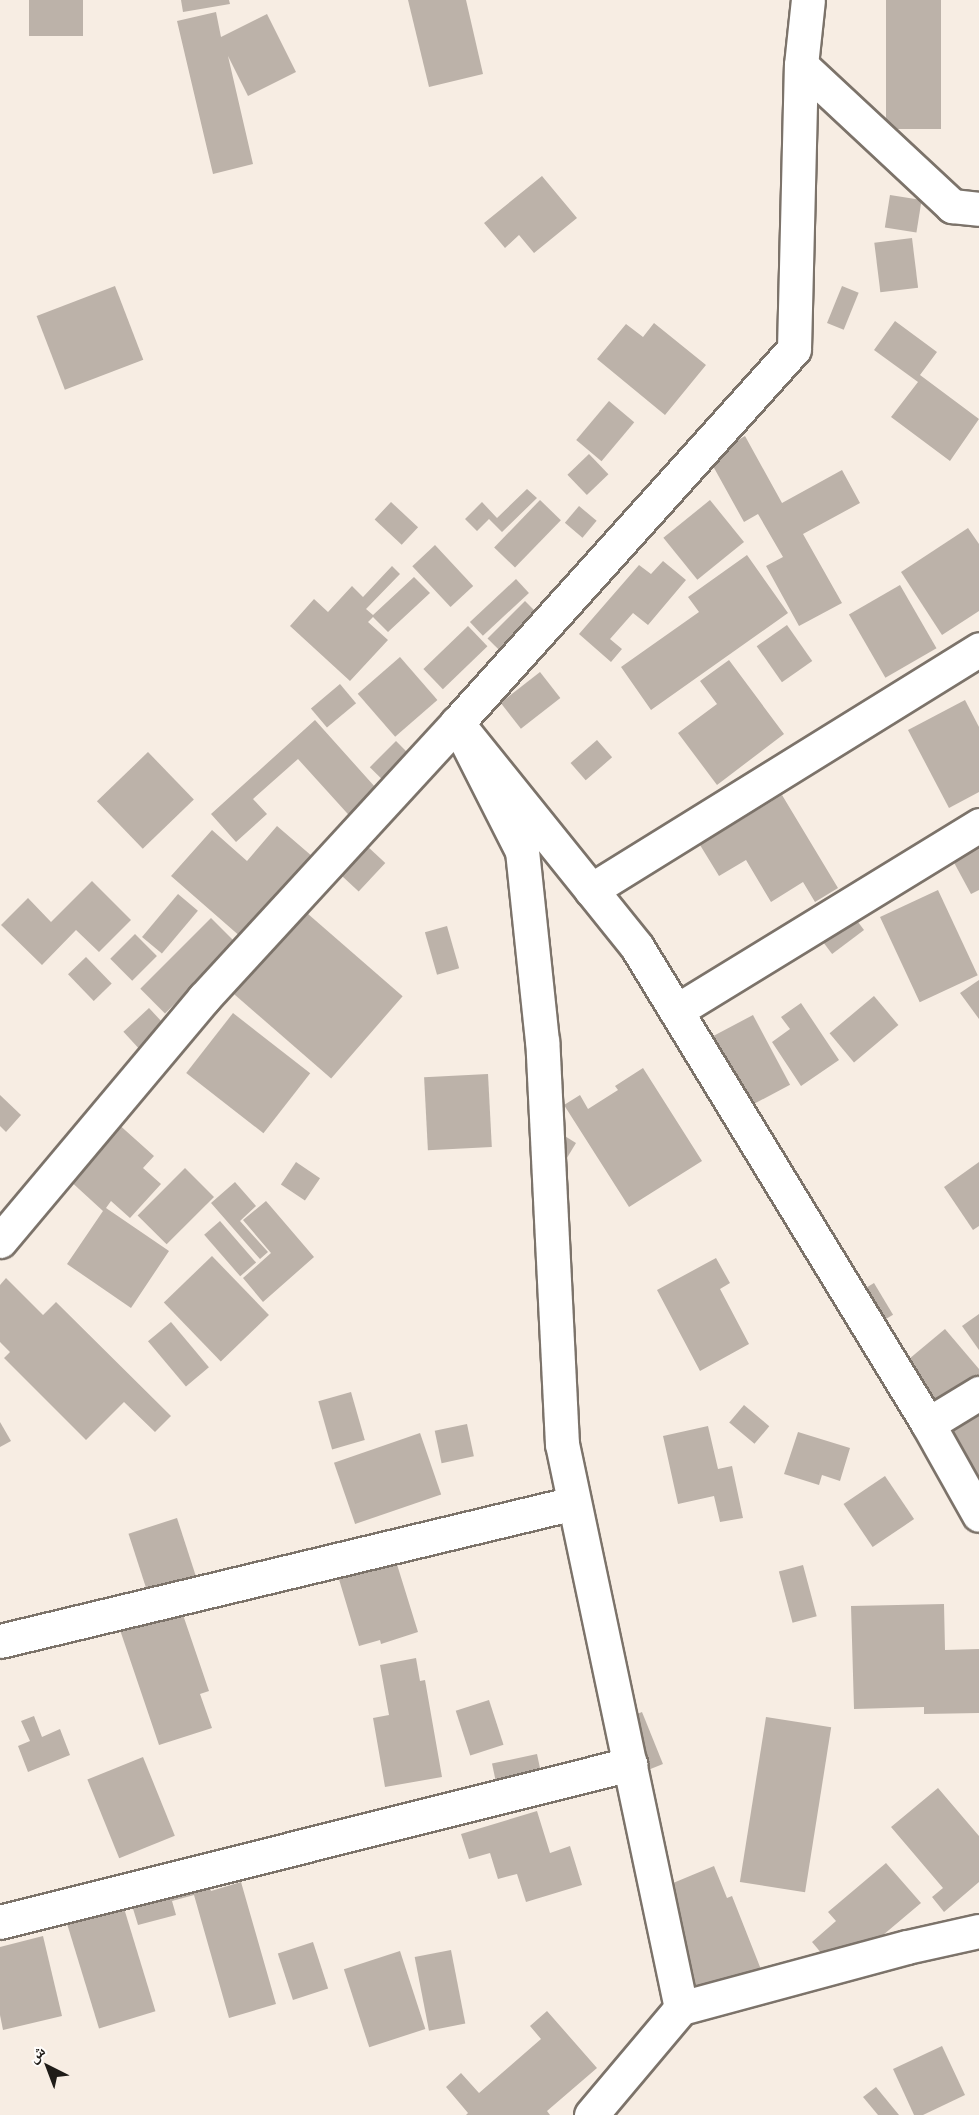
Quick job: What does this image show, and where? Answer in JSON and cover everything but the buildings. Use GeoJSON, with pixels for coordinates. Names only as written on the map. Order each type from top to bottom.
{"type":"FeatureCollection","features":[{"type":"Feature","properties":{"kind":"street"},"geometry":{"type":"LineString","coordinates":[[0,1241],[204,998],[457,723],[794,349],[801,65],[808,0]]}},
{"type":"Feature","properties":{"kind":"street"},"geometry":{"type":"LineString","coordinates":[[801,65],[952,206],[979,209]]}},
{"type":"Feature","properties":{"kind":"street"},"geometry":{"type":"LineString","coordinates":[[591,890],[979,649]]}},
{"type":"Feature","properties":{"kind":"street"},"geometry":{"type":"LineString","coordinates":[[457,723],[637,947],[928,1424],[979,1515]]}},
{"type":"Feature","properties":{"kind":"street"},"geometry":{"type":"LineString","coordinates":[[457,723],[522,851],[542,1041],[562,1444],[681,2008]]}},
{"type":"Feature","properties":{"kind":"street"},"geometry":{"type":"LineString","coordinates":[[676,1011],[979,825]]}},
{"type":"Feature","properties":{"kind":"street"},"geometry":{"type":"LineString","coordinates":[[928,1424],[979,1393]]}},
{"type":"Feature","properties":{"kind":"street"},"geometry":{"type":"LineString","coordinates":[[0,1641],[574,1503]]}},
{"type":"Feature","properties":{"kind":"street"},"geometry":{"type":"LineString","coordinates":[[0,1922],[630,1764]]}},
{"type":"Feature","properties":{"kind":"street"},"geometry":{"type":"LineString","coordinates":[[591,2115],[681,2008],[907,1947],[979,1931]]}}]}
